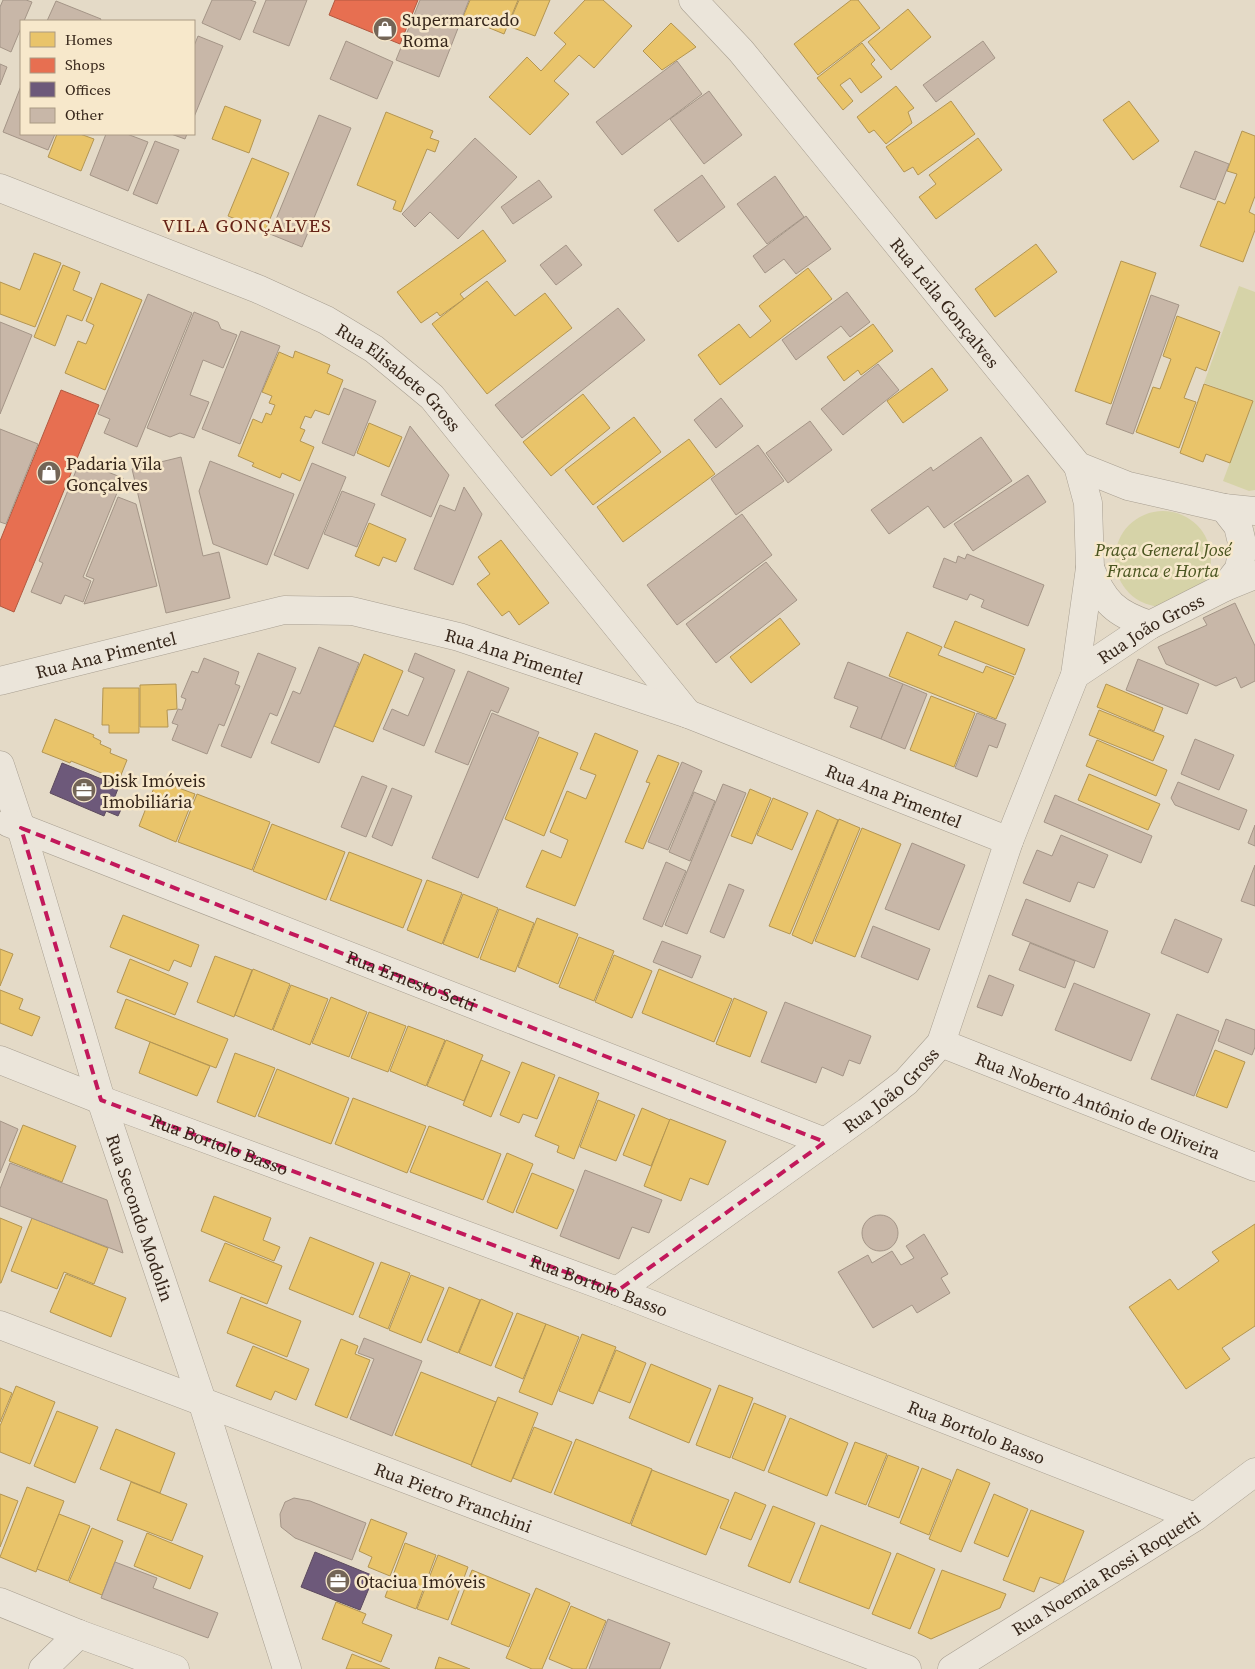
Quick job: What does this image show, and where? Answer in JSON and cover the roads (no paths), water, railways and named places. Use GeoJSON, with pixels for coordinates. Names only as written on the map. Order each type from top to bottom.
{"type":"FeatureCollection","features":[{"type":"Feature","properties":{"kind":"street","name":"Rua Leila Gonçalves"},"geometry":{"type":"LineString","coordinates":[[693,0],[741,51],[1078,466],[1128,486],[1224,508],[1255,511]]}},
{"type":"Feature","properties":{"kind":"street","name":"Rua Elisabete Gross"},"geometry":{"type":"LineString","coordinates":[[0,188],[258,289],[326,320],[374,349],[432,396],[688,714]]}},
{"type":"Feature","properties":{"kind":"street","name":"Rua João Gross"},"geometry":{"type":"LineString","coordinates":[[617,1291],[906,1082],[941,1043],[1009,841],[1074,675],[1090,568],[1088,503],[1078,466]]}},
{"type":"Feature","properties":{"kind":"street"},"geometry":{"type":"LineString","coordinates":[[1224,508],[1238,526],[1243,547],[1239,569],[1225,587]]}},
{"type":"Feature","properties":{"kind":"street"},"geometry":{"type":"LineString","coordinates":[[1090,568],[1098,589],[1112,605],[1130,618],[1150,625]]}},
{"type":"Feature","properties":{"kind":"street","name":"Rua João Gross"},"geometry":{"type":"LineString","coordinates":[[1074,675],[1150,625],[1225,587],[1255,575]]}},
{"type":"Feature","properties":{"kind":"street","name":"Rua Ana Pimentel"},"geometry":{"type":"LineString","coordinates":[[0,681],[284,610],[352,611],[459,637],[688,714],[1009,841]]}},
{"type":"Feature","properties":{"kind":"street","name":"Rua Secondo Modolin"},"geometry":{"type":"LineString","coordinates":[[0,765],[11,823],[202,1401],[287,1669]]}},
{"type":"Feature","properties":{"kind":"street","name":"Rua Ernesto Setti"},"geometry":{"type":"LineString","coordinates":[[11,823],[825,1142]]}},
{"type":"Feature","properties":{"kind":"street","name":"Rua Noberto Antônio de Oliveira"},"geometry":{"type":"LineString","coordinates":[[941,1043],[1255,1166]]}},
{"type":"Feature","properties":{"kind":"street","name":"Rua Bortolo Basso"},"geometry":{"type":"LineString","coordinates":[[0,1060],[101,1100],[617,1291],[1195,1517]]}},
{"type":"Feature","properties":{"kind":"street","name":"Rua Pietro Franchini"},"geometry":{"type":"LineString","coordinates":[[0,1325],[907,1669]]}},
{"type":"Feature","properties":{"kind":"street","name":"Rua Noemia Rossi Roquetti"},"geometry":{"type":"LineString","coordinates":[[952,1669],[1195,1517],[1255,1472]]}},
{"type":"Feature","properties":{"kind":"street"},"geometry":{"type":"LineString","coordinates":[[0,1602],[79,1634],[176,1669]]}},
{"type":"Feature","properties":{"kind":"street"},"geometry":{"type":"LineString","coordinates":[[43,1669],[79,1634]]}},
{"type":"Feature","properties":{"kind":"place","name":"Supermarcado Roma"},"geometry":{"type":"Point","coordinates":[385,29]}},
{"type":"Feature","properties":{"kind":"place","name":"Padaria Vila Gonçalves"},"geometry":{"type":"Point","coordinates":[49,473]}},
{"type":"Feature","properties":{"kind":"place","name":"Disk Imóveis Imobiliária"},"geometry":{"type":"Point","coordinates":[84,790]}},
{"type":"Feature","properties":{"kind":"place","name":"Otaciua Imóveis"},"geometry":{"type":"Point","coordinates":[338,1581]}},
{"type":"Feature","properties":{"kind":"district","name":"VILA GONÇALVES"},"geometry":{"type":"Point","coordinates":[247,225]}},
{"type":"Feature","properties":{"kind":"park label","name":"Praça General José Franca e Horta"},"geometry":{"type":"Point","coordinates":[1163,559]}}]}
